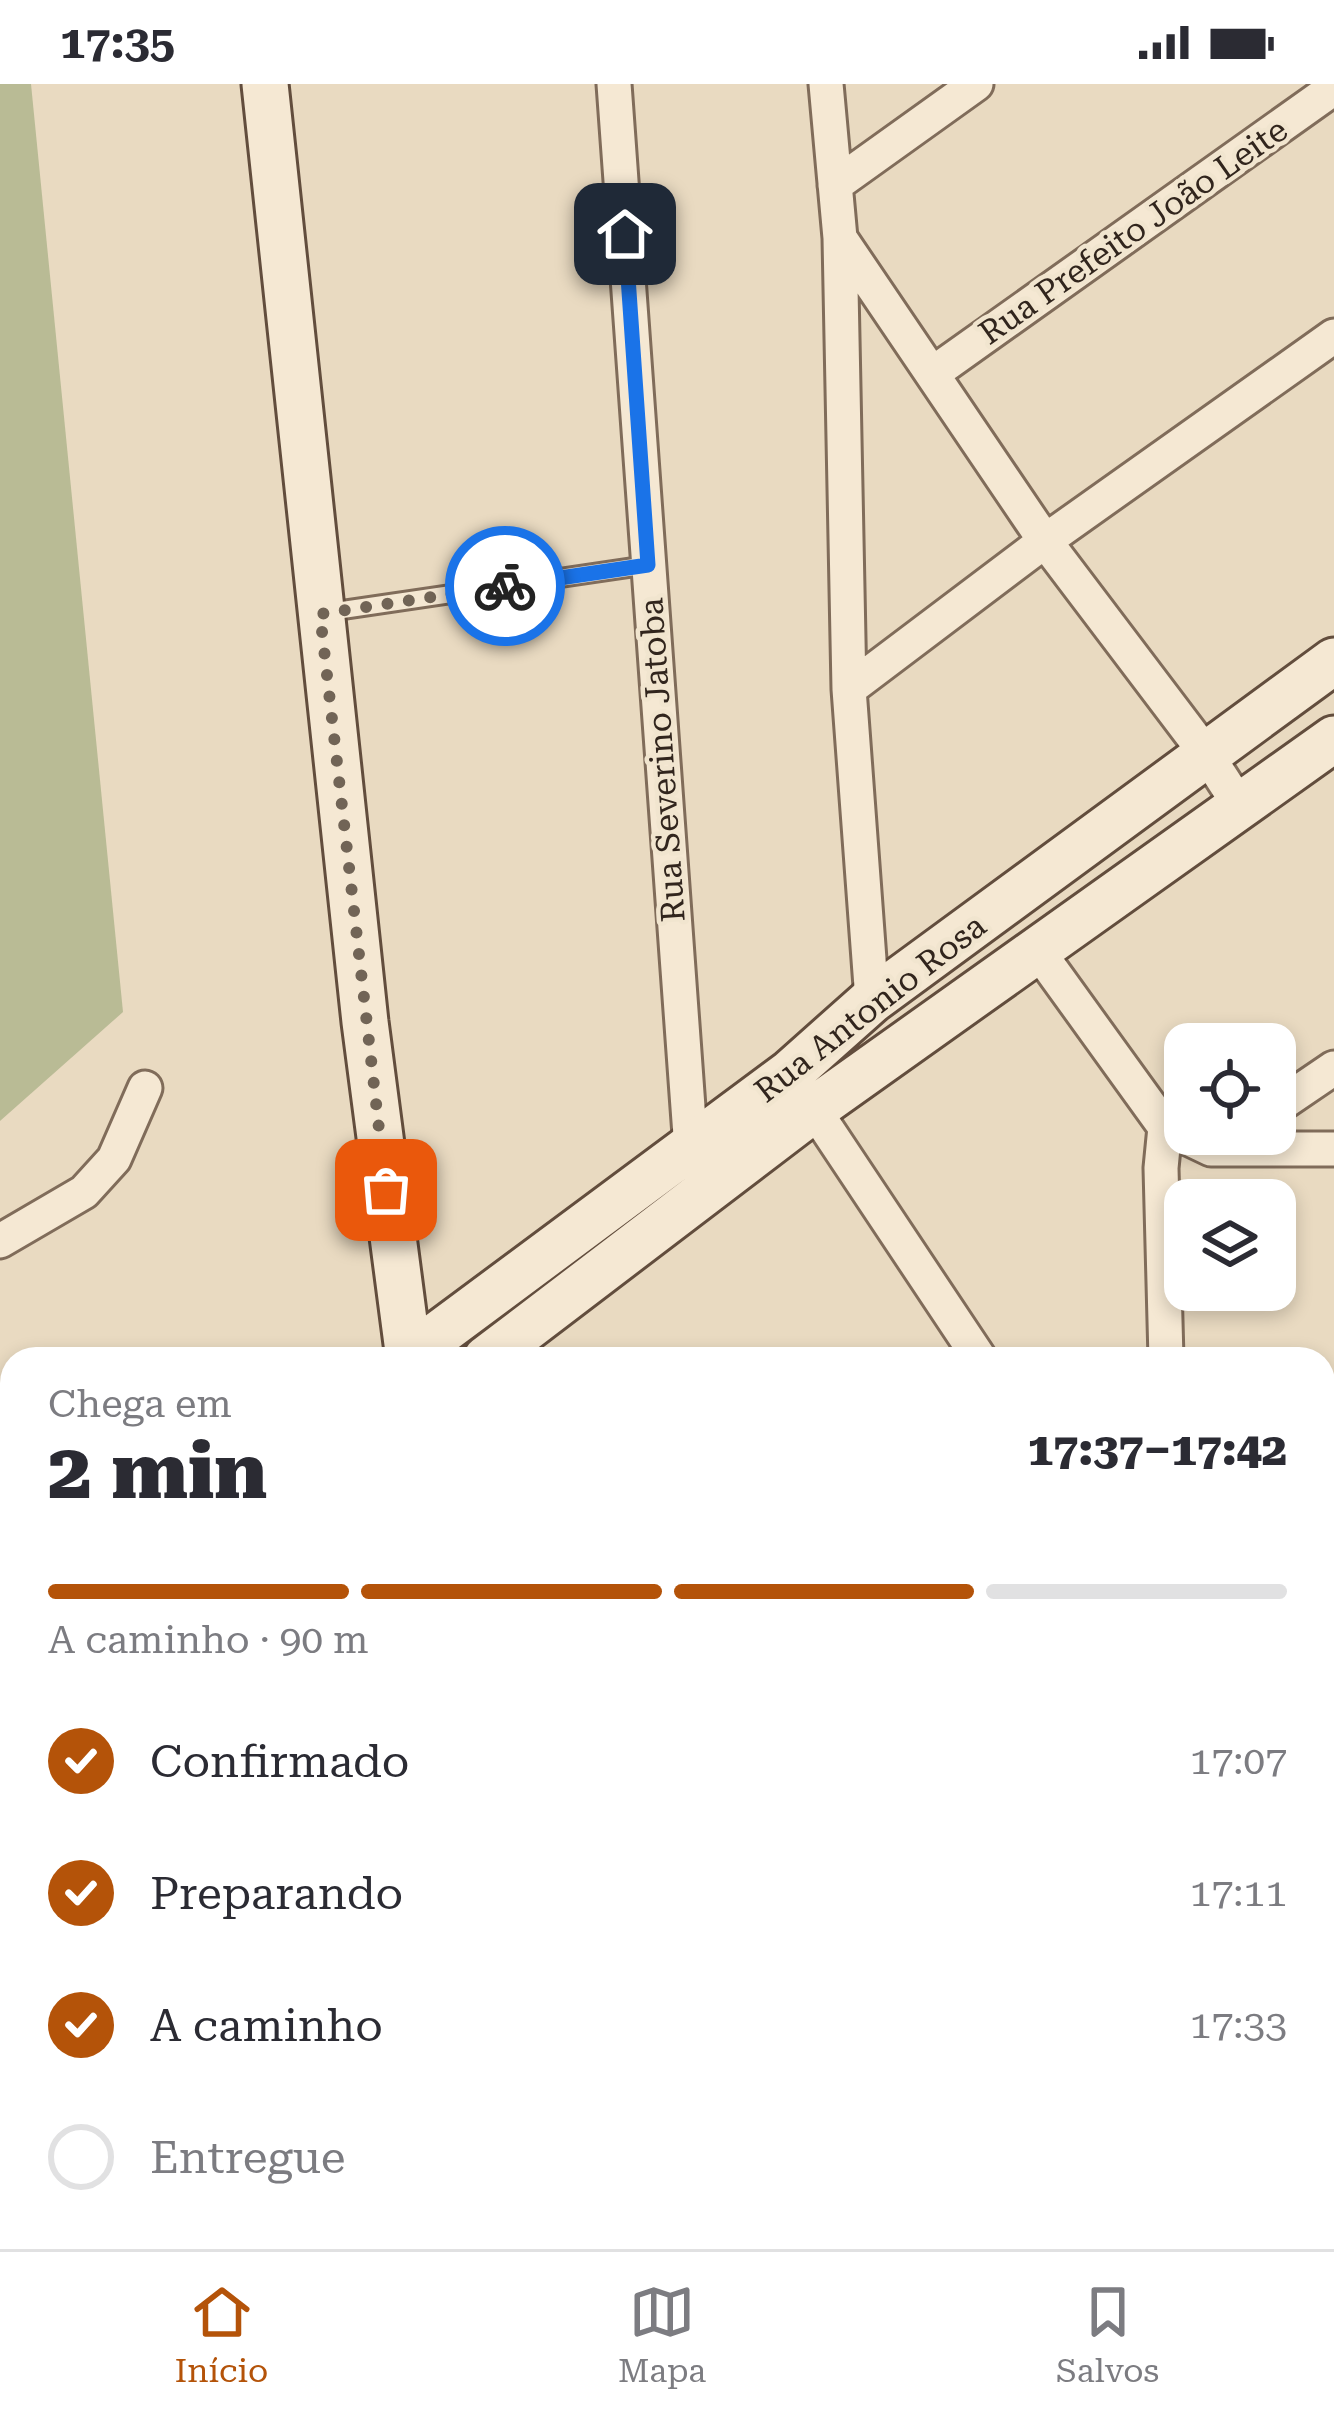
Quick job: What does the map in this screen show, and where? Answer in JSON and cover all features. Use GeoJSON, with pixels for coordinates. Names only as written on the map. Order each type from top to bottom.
{"type":"FeatureCollection","features":[{"type":"Feature","properties":{"kind":"main road"},"geometry":{"type":"LineString","coordinates":[[265,84],[364,1022],[407,1347]]}},
{"type":"Feature","properties":{"kind":"main road","name":"Rua Antonio Rosa"},"geometry":{"type":"LineString","coordinates":[[500,1347],[802,1091],[872,1000],[1334,661]]}},
{"type":"Feature","properties":{"kind":"main road","name":"Rua Antonio Rosa"},"geometry":{"type":"LineString","coordinates":[[423,1347],[691,1149],[802,1091],[1038,950],[1334,739]]}},
{"type":"Feature","properties":{"kind":"street","name":"Rua Severino Jatoba"},"geometry":{"type":"LineString","coordinates":[[614,84],[691,1149]]}},
{"type":"Feature","properties":{"kind":"street"},"geometry":{"type":"LineString","coordinates":[[826,84],[840,238],[849,688],[872,1000]]}},
{"type":"Feature","properties":{"kind":"street"},"geometry":{"type":"LineString","coordinates":[[836,185],[976,84]]}},
{"type":"Feature","properties":{"kind":"street","name":"Rua Prefeito João Leite"},"geometry":{"type":"LineString","coordinates":[[932,374],[1334,88]]}},
{"type":"Feature","properties":{"kind":"street"},"geometry":{"type":"LineString","coordinates":[[840,238],[1045,541],[1207,754],[1240,806]]}},
{"type":"Feature","properties":{"kind":"street"},"geometry":{"type":"LineString","coordinates":[[849,688],[1045,541],[1334,336]]}},
{"type":"Feature","properties":{"kind":"street"},"geometry":{"type":"LineString","coordinates":[[1038,950],[1164,1126]]}},
{"type":"Feature","properties":{"kind":"street"},"geometry":{"type":"LineString","coordinates":[[1296,1094],[1334,1069]]}},
{"type":"Feature","properties":{"kind":"street"},"geometry":{"type":"LineString","coordinates":[[0,1241],[83,1192],[114,1160],[145,1088]]}},
{"type":"Feature","properties":{"kind":"street"},"geometry":{"type":"LineString","coordinates":[[802,1091],[972,1347]]}},
{"type":"Feature","properties":{"kind":"street"},"geometry":{"type":"LineString","coordinates":[[1164,1137],[1166,1347]]}},
{"type":"Feature","properties":{"kind":"street"},"geometry":{"type":"LineString","coordinates":[[1296,1146],[1334,1149]]}},
{"type":"Feature","properties":{"kind":"lane"},"geometry":{"type":"LineString","coordinates":[[320,614],[648,565]]}},
{"type":"Feature","properties":{"kind":"green space"},"geometry":{"type":"Polygon","coordinates":[[[0,84],[31,84],[123,1012],[0,1121],[0,84]]]}},
{"type":"Feature","properties":{"kind":"way so far"},"geometry":{"type":"LineString","coordinates":[[386,1190],[320,614],[505,586]]}},
{"type":"Feature","properties":{"kind":"route"},"geometry":{"type":"LineString","coordinates":[[505,586],[648,565],[625,234]]}}]}
